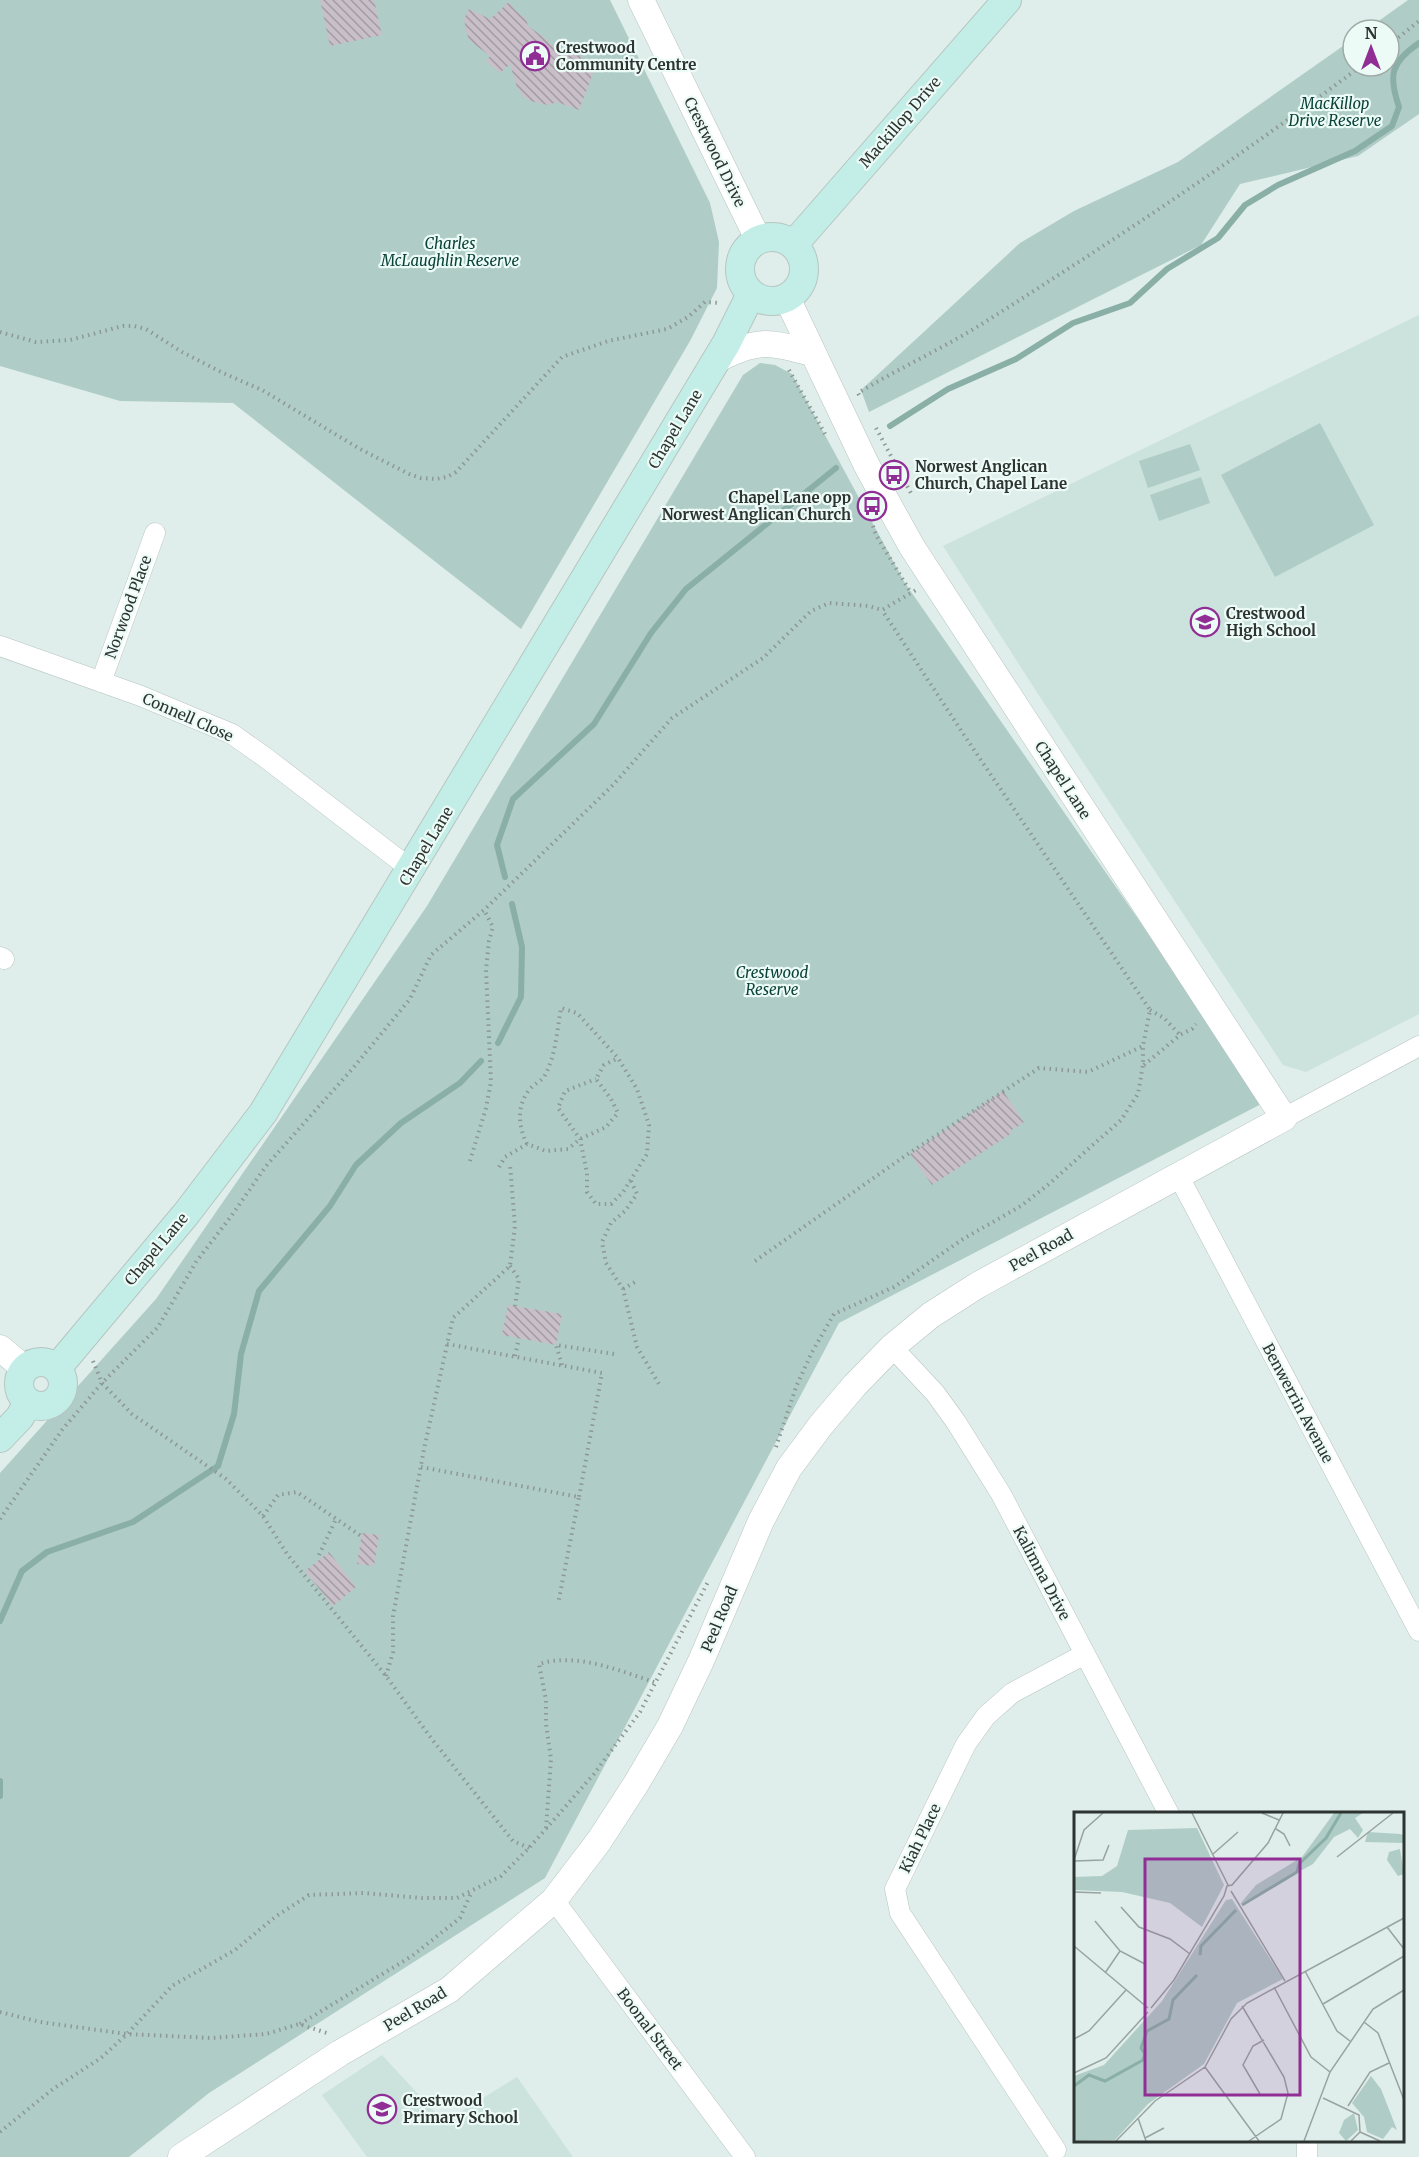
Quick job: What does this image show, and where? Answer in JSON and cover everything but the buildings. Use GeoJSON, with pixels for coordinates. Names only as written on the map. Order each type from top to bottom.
{"type":"FeatureCollection","features":[{"type":"Feature","properties":{"kind":"main road","name":"Mackillop Drive"},"geometry":{"type":"LineString","coordinates":[[794,244],[1007,0]]}},
{"type":"Feature","properties":{"kind":"main road"},"geometry":{"type":"LineString","coordinates":[[771,236],[783,238],[794,244],[801,256],[803,274],[800,285],[787,298],[747,303],[739,265],[748,247],[758,239],[771,236]]}},
{"type":"Feature","properties":{"kind":"main road","name":"Chapel Lane"},"geometry":{"type":"LineString","coordinates":[[57,1368],[186,1214],[263,1113],[412,870],[716,360],[747,303]]}},
{"type":"Feature","properties":{"kind":"main road"},"geometry":{"type":"LineString","coordinates":[[40,1361],[48,1362],[57,1368],[63,1380],[59,1398],[46,1405],[35,1405],[28,1402],[19,1386],[25,1369],[40,1361]]}},
{"type":"Feature","properties":{"kind":"main road"},"geometry":{"type":"LineString","coordinates":[[0,1438],[20,1417],[28,1402]]}},
{"type":"Feature","properties":{"kind":"street","name":"Crestwood Drive"},"geometry":{"type":"LineString","coordinates":[[641,0],[758,239]]}},
{"type":"Feature","properties":{"kind":"street","name":"Chapel Lane"},"geometry":{"type":"LineString","coordinates":[[787,298],[867,466],[897,522],[1284,1118]]}},
{"type":"Feature","properties":{"kind":"street"},"geometry":{"type":"LineString","coordinates":[[716,360],[753,344],[773,343],[812,353]]}},
{"type":"Feature","properties":{"kind":"street","name":"Norwood Place"},"geometry":{"type":"LineString","coordinates":[[100,682],[155,533]]}},
{"type":"Feature","properties":{"kind":"street","name":"Connell Close"},"geometry":{"type":"LineString","coordinates":[[0,646],[171,708],[231,734],[266,758],[412,870]]}},
{"type":"Feature","properties":{"kind":"street"},"geometry":{"type":"LineString","coordinates":[[1284,1118],[1419,1046]]}},
{"type":"Feature","properties":{"kind":"street","name":"Peel Road"},"geometry":{"type":"LineString","coordinates":[[181,2157],[340,2053],[449,1990],[554,1900],[599,1841],[670,1726],[701,1661],[761,1521],[789,1468],[855,1385],[892,1347],[931,1316],[978,1285],[1284,1118]]}},
{"type":"Feature","properties":{"kind":"street","name":"Benwerrin Avenue"},"geometry":{"type":"LineString","coordinates":[[1178,1175],[1419,1631]]}},
{"type":"Feature","properties":{"kind":"street","name":"Kalimna Drive"},"geometry":{"type":"LineString","coordinates":[[892,1347],[935,1393],[978,1455],[1001,1494],[1168,1812]]}},
{"type":"Feature","properties":{"kind":"street"},"geometry":{"type":"LineString","coordinates":[[0,1348],[25,1369]]}},
{"type":"Feature","properties":{"kind":"street","name":"Kiah Place"},"geometry":{"type":"LineString","coordinates":[[1056,2150],[900,1913],[895,1889],[966,1744],[986,1716],[1012,1693],[1085,1654]]}},
{"type":"Feature","properties":{"kind":"street","name":"Boonal Street"},"geometry":{"type":"LineString","coordinates":[[554,1900],[745,2157]]}},
{"type":"Feature","properties":{"kind":"street"},"geometry":{"type":"LineString","coordinates":[[1306,2157],[1307,2142]]}},
{"type":"Feature","properties":{"kind":"path"},"geometry":{"type":"LineString","coordinates":[[1401,35],[1419,21]]}},
{"type":"Feature","properties":{"kind":"path"},"geometry":{"type":"LineString","coordinates":[[863,403],[858,393],[982,323],[1097,249],[1273,132],[1345,78]]}},
{"type":"Feature","properties":{"kind":"path"},"geometry":{"type":"LineString","coordinates":[[0,332],[36,342],[70,340],[123,326],[146,329],[182,352],[283,401],[377,458],[415,476],[436,479],[456,472],[562,357],[608,341],[667,329],[687,317],[705,302],[747,303]]}},
{"type":"Feature","properties":{"kind":"path"},"geometry":{"type":"LineString","coordinates":[[773,343],[826,437]]}},
{"type":"Feature","properties":{"kind":"path"},"geometry":{"type":"LineString","coordinates":[[874,424],[917,506]]}},
{"type":"Feature","properties":{"kind":"path"},"geometry":{"type":"LineString","coordinates":[[869,517],[876,535],[911,593]]}},
{"type":"Feature","properties":{"kind":"path"},"geometry":{"type":"LineString","coordinates":[[882,610],[932,579]]}},
{"type":"Feature","properties":{"kind":"path"},"geometry":{"type":"LineString","coordinates":[[0,1519],[62,1430],[102,1383],[158,1328],[196,1262],[266,1166],[353,1068],[410,999],[431,956],[484,910],[614,784],[672,718],[763,658],[811,611],[829,603],[869,606],[882,610],[1150,1010],[1164,1018],[1180,1035]]}},
{"type":"Feature","properties":{"kind":"path"},"geometry":{"type":"LineString","coordinates":[[470,1161],[486,1108],[491,1082],[486,970],[489,941],[494,927],[484,910]]}},
{"type":"Feature","properties":{"kind":"path"},"geometry":{"type":"LineString","coordinates":[[597,1079],[618,1113],[606,1127],[580,1139],[568,1149],[546,1151],[527,1144],[520,1130],[520,1111],[530,1089],[544,1077],[556,1041],[561,1008],[578,1013],[618,1058],[637,1089],[649,1125],[647,1154],[623,1192],[611,1204],[597,1204],[587,1192],[587,1173],[580,1139],[558,1108],[566,1092],[597,1079],[604,1065],[618,1058]]}},
{"type":"Feature","properties":{"kind":"path"},"geometry":{"type":"LineString","coordinates":[[775,1449],[796,1387],[812,1352],[834,1314],[894,1287],[963,1239],[1021,1206],[1121,1120],[1138,1094],[1143,1065],[1143,1046],[1150,1010]]}},
{"type":"Feature","properties":{"kind":"path"},"geometry":{"type":"LineString","coordinates":[[1143,1065],[1180,1035],[1192,1029],[1202,1017]]}},
{"type":"Feature","properties":{"kind":"path"},"geometry":{"type":"LineString","coordinates":[[755,1261],[905,1156],[1039,1068],[1088,1072],[1143,1046]]}},
{"type":"Feature","properties":{"kind":"path"},"geometry":{"type":"LineString","coordinates":[[499,1167],[506,1157],[527,1144]]}},
{"type":"Feature","properties":{"kind":"path"},"geometry":{"type":"LineString","coordinates":[[386,1676],[393,1652],[393,1616],[421,1467],[453,1318],[510,1266],[515,1226],[510,1165]]}},
{"type":"Feature","properties":{"kind":"path"},"geometry":{"type":"LineString","coordinates":[[630,1180],[637,1194],[625,1211],[611,1223],[602,1242],[606,1263],[623,1289],[637,1347],[659,1384]]}},
{"type":"Feature","properties":{"kind":"path"},"geometry":{"type":"LineString","coordinates":[[510,1266],[519,1279],[515,1306]]}},
{"type":"Feature","properties":{"kind":"path"},"geometry":{"type":"LineString","coordinates":[[623,1289],[635,1282]]}},
{"type":"Feature","properties":{"kind":"path"},"geometry":{"type":"LineString","coordinates":[[515,1356],[519,1338]]}},
{"type":"Feature","properties":{"kind":"path"},"geometry":{"type":"LineString","coordinates":[[447,1344],[602,1373],[558,1604]]}},
{"type":"Feature","properties":{"kind":"path"},"geometry":{"type":"LineString","coordinates":[[75,1345],[93,1361],[102,1383],[132,1414],[224,1478],[263,1516],[287,1554],[386,1676],[431,1738],[513,1841],[530,1848]]}},
{"type":"Feature","properties":{"kind":"path"},"geometry":{"type":"LineString","coordinates":[[562,1365],[556,1345],[614,1354]]}},
{"type":"Feature","properties":{"kind":"path"},"geometry":{"type":"LineString","coordinates":[[421,1467],[579,1497]]}},
{"type":"Feature","properties":{"kind":"path"},"geometry":{"type":"LineString","coordinates":[[263,1516],[278,1495],[297,1492],[360,1536]]}},
{"type":"Feature","properties":{"kind":"path"},"geometry":{"type":"LineString","coordinates":[[320,1556],[336,1519]]}},
{"type":"Feature","properties":{"kind":"path"},"geometry":{"type":"LineString","coordinates":[[0,2132],[52,2089],[100,2058],[127,2034],[172,1986],[235,1950],[275,1917],[309,1895],[364,1893],[422,1898],[457,1898],[501,1876],[530,1848],[594,1774],[640,1712],[712,1573]]}},
{"type":"Feature","properties":{"kind":"path"},"geometry":{"type":"LineString","coordinates":[[546,1828],[551,1759],[546,1724],[546,1700],[539,1664],[554,1659],[582,1662],[621,1671],[657,1683]]}},
{"type":"Feature","properties":{"kind":"path"},"geometry":{"type":"LineString","coordinates":[[0,2012],[40,2022],[127,2034],[211,2038],[266,2034],[299,2024],[412,1956],[460,1918],[472,1891]]}},
{"type":"Feature","properties":{"kind":"path"},"geometry":{"type":"LineString","coordinates":[[299,2024],[331,2034],[340,2053]]}},
{"type":"Feature","properties":{"kind":"shaded area","name":"Crestwood High School"},"geometry":{"type":"Polygon","coordinates":[[[1419,315],[1419,1014],[1306,1072],[1283,1065],[943,546],[1419,315]]]}},
{"type":"Feature","properties":{"kind":"shaded area","name":"Crestwood Primary School"},"geometry":{"type":"Polygon","coordinates":[[[382,2055],[444,2122],[517,2077],[573,2157],[367,2157],[322,2095],[382,2055]]]}},
{"type":"Feature","properties":{"kind":"green space","name":"Charles McLaughlin Reserve"},"geometry":{"type":"Polygon","coordinates":[[[0,0],[610,0],[710,203],[719,242],[717,288],[690,341],[521,629],[233,403],[120,401],[0,366],[0,0]]]}},
{"type":"Feature","properties":{"kind":"green space","name":"MacKillop Drive Reserve"},"geometry":{"type":"Polygon","coordinates":[[[1408,0],[1419,0],[1419,114],[1358,156],[1240,184],[1201,245],[869,412],[861,390],[1020,243],[1074,211],[1178,162],[1341,47],[1341,78],[1401,78],[1401,18],[1383,18],[1408,0]]]}},
{"type":"Feature","properties":{"kind":"green space","name":"Crestwood Reserve"},"geometry":{"type":"Polygon","coordinates":[[[760,363],[775,365],[792,374],[905,583],[1265,1102],[839,1323],[545,1878],[209,2093],[129,2157],[0,2157],[0,1473],[156,1299],[427,906],[743,375],[760,363]]]}},
{"type":"Feature","properties":{"kind":"green space"},"geometry":{"type":"Polygon","coordinates":[[[1320,423],[1374,525],[1275,577],[1221,475],[1320,423]]]}},
{"type":"Feature","properties":{"kind":"green space"},"geometry":{"type":"Polygon","coordinates":[[[1190,444],[1200,470],[1148,488],[1139,461],[1190,444]]]}},
{"type":"Feature","properties":{"kind":"green space"},"geometry":{"type":"Polygon","coordinates":[[[1201,477],[1210,503],[1159,521],[1150,495],[1201,477]]]}},
{"type":"Feature","properties":{"kind":"waterway"},"geometry":{"type":"LineString","coordinates":[[890,426],[948,389],[1016,359],[1073,323],[1130,303],[1167,269],[1218,238],[1245,205],[1278,185],[1355,151],[1392,126],[1399,107],[1394,86],[1394,70],[1397,63],[1419,43]]}},
{"type":"Feature","properties":{"kind":"waterway"},"geometry":{"type":"LineString","coordinates":[[505,877],[497,845],[513,799],[594,724],[651,633],[686,589],[836,468]]}},
{"type":"Feature","properties":{"kind":"waterway"},"geometry":{"type":"LineString","coordinates":[[498,1043],[521,997],[522,947],[512,904]]}},
{"type":"Feature","properties":{"kind":"waterway"},"geometry":{"type":"LineString","coordinates":[[0,1621],[22,1571],[47,1552],[133,1522],[218,1466],[234,1414],[241,1354],[259,1291],[330,1206],[356,1165],[401,1123],[460,1083],[481,1061]]}},
{"type":"Feature","properties":{"kind":"waterway"},"geometry":{"type":"LineString","coordinates":[[0,1781],[0,1796]]}},
{"type":"Feature","properties":{"kind":"place","name":"Crestwood Community Centre"},"geometry":{"type":"Point","coordinates":[535,56]}},
{"type":"Feature","properties":{"kind":"place","name":"Norwest Anglican Church, Chapel Lane"},"geometry":{"type":"Point","coordinates":[894,475]}},
{"type":"Feature","properties":{"kind":"place","name":"Chapel Lane opp Norwest Anglican Church"},"geometry":{"type":"Point","coordinates":[872,506]}},
{"type":"Feature","properties":{"kind":"place","name":"Crestwood High School"},"geometry":{"type":"Point","coordinates":[1205,622]}},
{"type":"Feature","properties":{"kind":"place","name":"Crestwood Primary School"},"geometry":{"type":"Point","coordinates":[382,2109]}}]}
